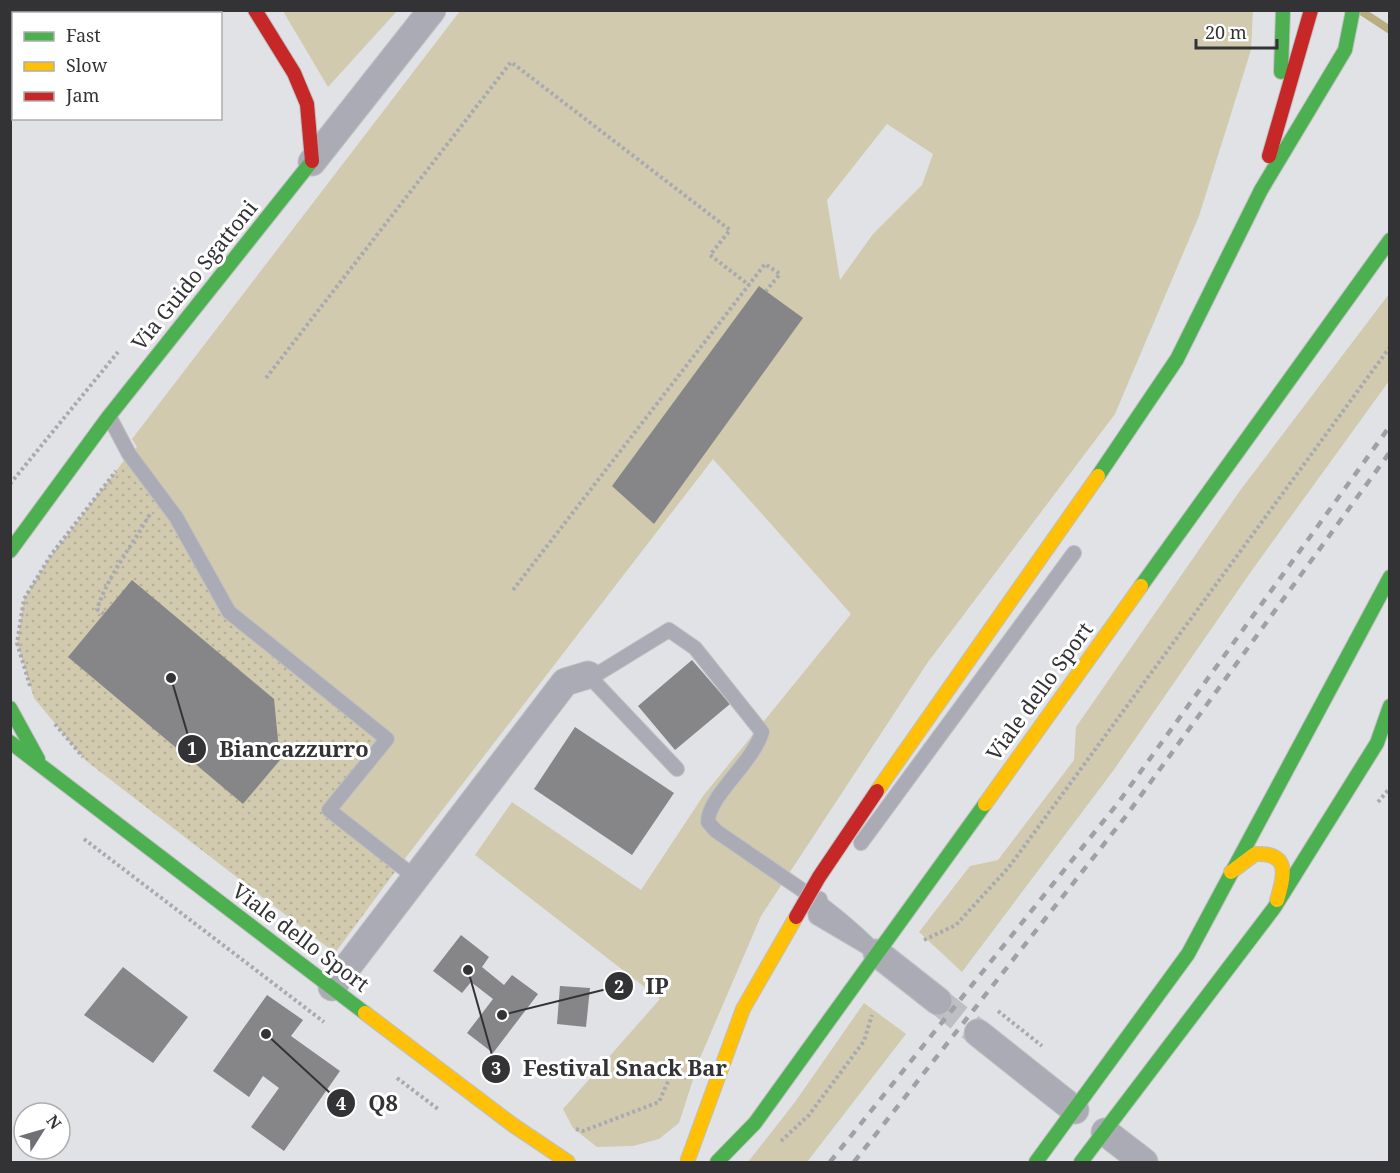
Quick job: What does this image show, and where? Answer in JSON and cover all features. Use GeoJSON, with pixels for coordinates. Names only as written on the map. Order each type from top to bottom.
{"type":"FeatureCollection","features":[{"type":"Feature","properties":{"kind":"main road"},"geometry":{"type":"LineString","coordinates":[[255,10],[294,73],[307,104],[312,162]]}},
{"type":"Feature","properties":{"kind":"main road"},"geometry":{"type":"LineString","coordinates":[[1279,117],[1283,10]]}},
{"type":"Feature","properties":{"kind":"main road"},"geometry":{"type":"LineString","coordinates":[[1261,190],[1279,117],[1311,10]]}},
{"type":"Feature","properties":{"kind":"main road"},"geometry":{"type":"LineString","coordinates":[[687,1162],[743,1009],[819,877],[925,719],[1053,543],[1177,359],[1261,190],[1345,50],[1353,10]]}},
{"type":"Feature","properties":{"kind":"main road","name":"Via Guido Sgattoni"},"geometry":{"type":"LineString","coordinates":[[12,553],[109,416],[312,162]]}},
{"type":"Feature","properties":{"kind":"main road","name":"Viale dello Sport"},"geometry":{"type":"LineString","coordinates":[[717,1162],[754,1123],[886,960],[1389,240]]}},
{"type":"Feature","properties":{"kind":"main road"},"geometry":{"type":"LineString","coordinates":[[1036,1162],[1188,954],[1389,576]]}},
{"type":"Feature","properties":{"kind":"main road"},"geometry":{"type":"LineString","coordinates":[[1081,1162],[1274,908],[1383,747],[1389,706]]}},
{"type":"Feature","properties":{"kind":"main road"},"geometry":{"type":"LineString","coordinates":[[10,708],[42,766]]}},
{"type":"Feature","properties":{"kind":"main road","name":"Viale dello Sport"},"geometry":{"type":"LineString","coordinates":[[10,742],[546,1149],[568,1162]]}},
{"type":"Feature","properties":{"kind":"main road"},"geometry":{"type":"LineString","coordinates":[[1231,872],[1255,854],[1268,854],[1278,859],[1285,875],[1274,908]]}},
{"type":"Feature","properties":{"kind":"street"},"geometry":{"type":"LineString","coordinates":[[312,162],[432,10]]}},
{"type":"Feature","properties":{"kind":"street"},"geometry":{"type":"LineString","coordinates":[[332,987],[565,682],[588,675]]}},
{"type":"Feature","properties":{"kind":"street"},"geometry":{"type":"LineString","coordinates":[[886,960],[938,1001]]}},
{"type":"Feature","properties":{"kind":"street"},"geometry":{"type":"LineString","coordinates":[[978,1033],[1075,1110]]}},
{"type":"Feature","properties":{"kind":"street"},"geometry":{"type":"LineString","coordinates":[[1105,1132],[1144,1162]]}},
{"type":"Feature","properties":{"kind":"lane"},"geometry":{"type":"LineString","coordinates":[[109,416],[129,453],[161,495],[229,612],[387,739],[329,810],[416,878]]}},
{"type":"Feature","properties":{"kind":"lane"},"geometry":{"type":"LineString","coordinates":[[854,853],[1074,553]]}},
{"type":"Feature","properties":{"kind":"lane"},"geometry":{"type":"LineString","coordinates":[[588,675],[599,673],[669,630],[695,648],[762,732],[758,747],[712,806],[708,822],[716,831],[818,902]]}},
{"type":"Feature","properties":{"kind":"lane"},"geometry":{"type":"LineString","coordinates":[[588,675],[677,769]]}},
{"type":"Feature","properties":{"kind":"lane"},"geometry":{"type":"LineString","coordinates":[[833,881],[818,902],[814,913],[816,917],[886,960]]}},
{"type":"Feature","properties":{"kind":"path"},"geometry":{"type":"LineString","coordinates":[[266,378],[511,62],[730,230],[710,255],[749,285]]}},
{"type":"Feature","properties":{"kind":"path"},"geometry":{"type":"LineString","coordinates":[[513,590],[765,264],[780,274],[766,291]]}},
{"type":"Feature","properties":{"kind":"path"},"geometry":{"type":"LineString","coordinates":[[886,960],[956,925],[1009,867],[1389,347]]}},
{"type":"Feature","properties":{"kind":"path"},"geometry":{"type":"LineString","coordinates":[[31,687],[17,643],[24,598],[51,555],[129,453]]}},
{"type":"Feature","properties":{"kind":"path"},"geometry":{"type":"LineString","coordinates":[[104,614],[97,609],[107,580],[126,556],[161,495]]}},
{"type":"Feature","properties":{"kind":"path"},"geometry":{"type":"LineString","coordinates":[[49,716],[86,760]]}},
{"type":"Feature","properties":{"kind":"path"},"geometry":{"type":"LineString","coordinates":[[776,1147],[809,1115],[864,1041],[873,1009]]}},
{"type":"Feature","properties":{"kind":"path"},"geometry":{"type":"LineString","coordinates":[[998,1011],[1045,1048]]}},
{"type":"Feature","properties":{"kind":"path"},"geometry":{"type":"LineString","coordinates":[[573,1128],[583,1131],[658,1102],[673,1070],[693,1081]]}},
{"type":"Feature","properties":{"kind":"shaded area"},"geometry":{"type":"Polygon","coordinates":[[[283,11],[397,11],[328,87],[283,11]]]}},
{"type":"Feature","properties":{"kind":"shaded area"},"geometry":{"type":"Polygon","coordinates":[[[460,11],[1253,11],[1251,50],[1199,216],[1115,414],[928,662],[761,916],[700,1058],[679,1123],[659,1139],[633,1146],[597,1147],[573,1128],[563,1109],[660,999],[475,855],[512,802],[641,890],[703,796],[851,614],[713,459],[400,865],[329,810],[229,612],[129,454],[137,447],[132,439],[460,11]],[[887,124],[827,200],[840,280],[873,234],[922,185],[933,154],[887,124]]]}},
{"type":"Feature","properties":{"kind":"shaded area"},"geometry":{"type":"Polygon","coordinates":[[[1389,294],[1389,381],[1250,573],[1113,771],[962,972],[919,932],[970,866],[998,860],[1074,760],[1076,727],[1239,492],[1389,294]]]}},
{"type":"Feature","properties":{"kind":"shaded area"},"geometry":{"type":"Polygon","coordinates":[[[129,454],[229,612],[387,739],[329,810],[400,865],[335,953],[85,760],[34,698],[17,643],[24,599],[48,560],[129,454]]]}},
{"type":"Feature","properties":{"kind":"shaded area"},"geometry":{"type":"Polygon","coordinates":[[[864,1003],[906,1034],[807,1162],[748,1162],[795,1102],[864,1003]]]}},
{"type":"Feature","properties":{"kind":"building"},"geometry":{"type":"Polygon","coordinates":[[[759,286],[803,318],[654,524],[612,486],[759,286]]]}},
{"type":"Feature","properties":{"kind":"building"},"geometry":{"type":"Polygon","coordinates":[[[132,580],[274,699],[280,760],[243,804],[68,657],[132,580]]]}},
{"type":"Feature","properties":{"kind":"building"},"geometry":{"type":"Polygon","coordinates":[[[692,660],[730,704],[675,750],[638,706],[692,660]]]}},
{"type":"Feature","properties":{"kind":"building"},"geometry":{"type":"Polygon","coordinates":[[[575,727],[674,793],[632,855],[534,789],[575,727]]]}},
{"type":"Feature","properties":{"kind":"building"},"geometry":{"type":"Polygon","coordinates":[[[461,935],[489,957],[482,967],[504,985],[512,975],[538,994],[493,1053],[467,1033],[493,999],[471,982],[462,993],[433,971],[461,935]]]}},
{"type":"Feature","properties":{"kind":"building"},"geometry":{"type":"Polygon","coordinates":[[[123,967],[188,1017],[153,1063],[84,1015],[123,967]]]}},
{"type":"Feature","properties":{"kind":"building"},"geometry":{"type":"Polygon","coordinates":[[[560,986],[590,988],[586,1027],[557,1024],[560,986]]]}},
{"type":"Feature","properties":{"kind":"building"},"geometry":{"type":"Polygon","coordinates":[[[267,995],[303,1020],[291,1036],[340,1071],[284,1151],[251,1127],[279,1088],[263,1076],[249,1097],[213,1071],[267,995]]]}},
{"type":"Feature","properties":{"kind":"waterway"},"geometry":{"type":"LineString","coordinates":[[1361,11],[1390,30]]}},
{"type":"Feature","properties":{"kind":"tunnel"},"geometry":{"type":"LineString","coordinates":[[938,1001],[978,1033]]}},
{"type":"Feature","properties":{"kind":"railway"},"geometry":{"type":"LineString","coordinates":[[830,1162],[1118,803],[1390,426]]}},
{"type":"Feature","properties":{"kind":"railway"},"geometry":{"type":"LineString","coordinates":[[854,1162],[1126,816],[1390,452]]}},
{"type":"Feature","properties":{"kind":"traffic: fast"},"geometry":{"type":"LineString","coordinates":[[1281,72],[1283,10]]}},
{"type":"Feature","properties":{"kind":"traffic: fast"},"geometry":{"type":"LineString","coordinates":[[1261,190],[1345,50],[1353,10]]}},
{"type":"Feature","properties":{"kind":"traffic: fast"},"geometry":{"type":"LineString","coordinates":[[10,551],[109,416],[312,161]]}},
{"type":"Feature","properties":{"kind":"traffic: fast"},"geometry":{"type":"LineString","coordinates":[[1098,476],[1177,359],[1261,190]]}},
{"type":"Feature","properties":{"kind":"traffic: fast"},"geometry":{"type":"LineString","coordinates":[[1141,586],[1390,240]]}},
{"type":"Feature","properties":{"kind":"traffic: fast"},"geometry":{"type":"LineString","coordinates":[[1036,1162],[1188,954],[1390,577]]}},
{"type":"Feature","properties":{"kind":"traffic: fast"},"geometry":{"type":"LineString","coordinates":[[1081,1162],[1274,908],[1377,743],[1390,706]]}},
{"type":"Feature","properties":{"kind":"traffic: fast"},"geometry":{"type":"LineString","coordinates":[[10,708],[38,759]]}},
{"type":"Feature","properties":{"kind":"traffic: fast"},"geometry":{"type":"LineString","coordinates":[[10,742],[365,1013]]}},
{"type":"Feature","properties":{"kind":"traffic: fast"},"geometry":{"type":"LineString","coordinates":[[717,1162],[755,1123],[985,804]]}},
{"type":"Feature","properties":{"kind":"traffic: slow"},"geometry":{"type":"LineString","coordinates":[[877,791],[1098,476]]}},
{"type":"Feature","properties":{"kind":"traffic: slow"},"geometry":{"type":"LineString","coordinates":[[985,804],[1141,586]]}},
{"type":"Feature","properties":{"kind":"traffic: slow"},"geometry":{"type":"LineString","coordinates":[[1231,872],[1255,854],[1274,857],[1279,861],[1283,874],[1277,900]]}},
{"type":"Feature","properties":{"kind":"traffic: slow"},"geometry":{"type":"LineString","coordinates":[[687,1162],[743,1009],[796,917]]}},
{"type":"Feature","properties":{"kind":"traffic: slow"},"geometry":{"type":"LineString","coordinates":[[365,1013],[513,1125],[568,1162]]}},
{"type":"Feature","properties":{"kind":"traffic: jam"},"geometry":{"type":"LineString","coordinates":[[255,10],[294,73],[307,104],[312,161]]}},
{"type":"Feature","properties":{"kind":"traffic: jam"},"geometry":{"type":"LineString","coordinates":[[1269,156],[1311,10]]}},
{"type":"Feature","properties":{"kind":"traffic: jam"},"geometry":{"type":"LineString","coordinates":[[796,917],[819,877],[877,791]]}},
{"type":"Feature","properties":{"kind":"place","name":"Biancazzurro"},"geometry":{"type":"Point","coordinates":[171,678]}},
{"type":"Feature","properties":{"kind":"place","name":"Festival Snack Bar"},"geometry":{"type":"Point","coordinates":[468,970]}},
{"type":"Feature","properties":{"kind":"place","name":"IP"},"geometry":{"type":"Point","coordinates":[502,1015]}},
{"type":"Feature","properties":{"kind":"place","name":"Q8"},"geometry":{"type":"Point","coordinates":[266,1034]}}]}
